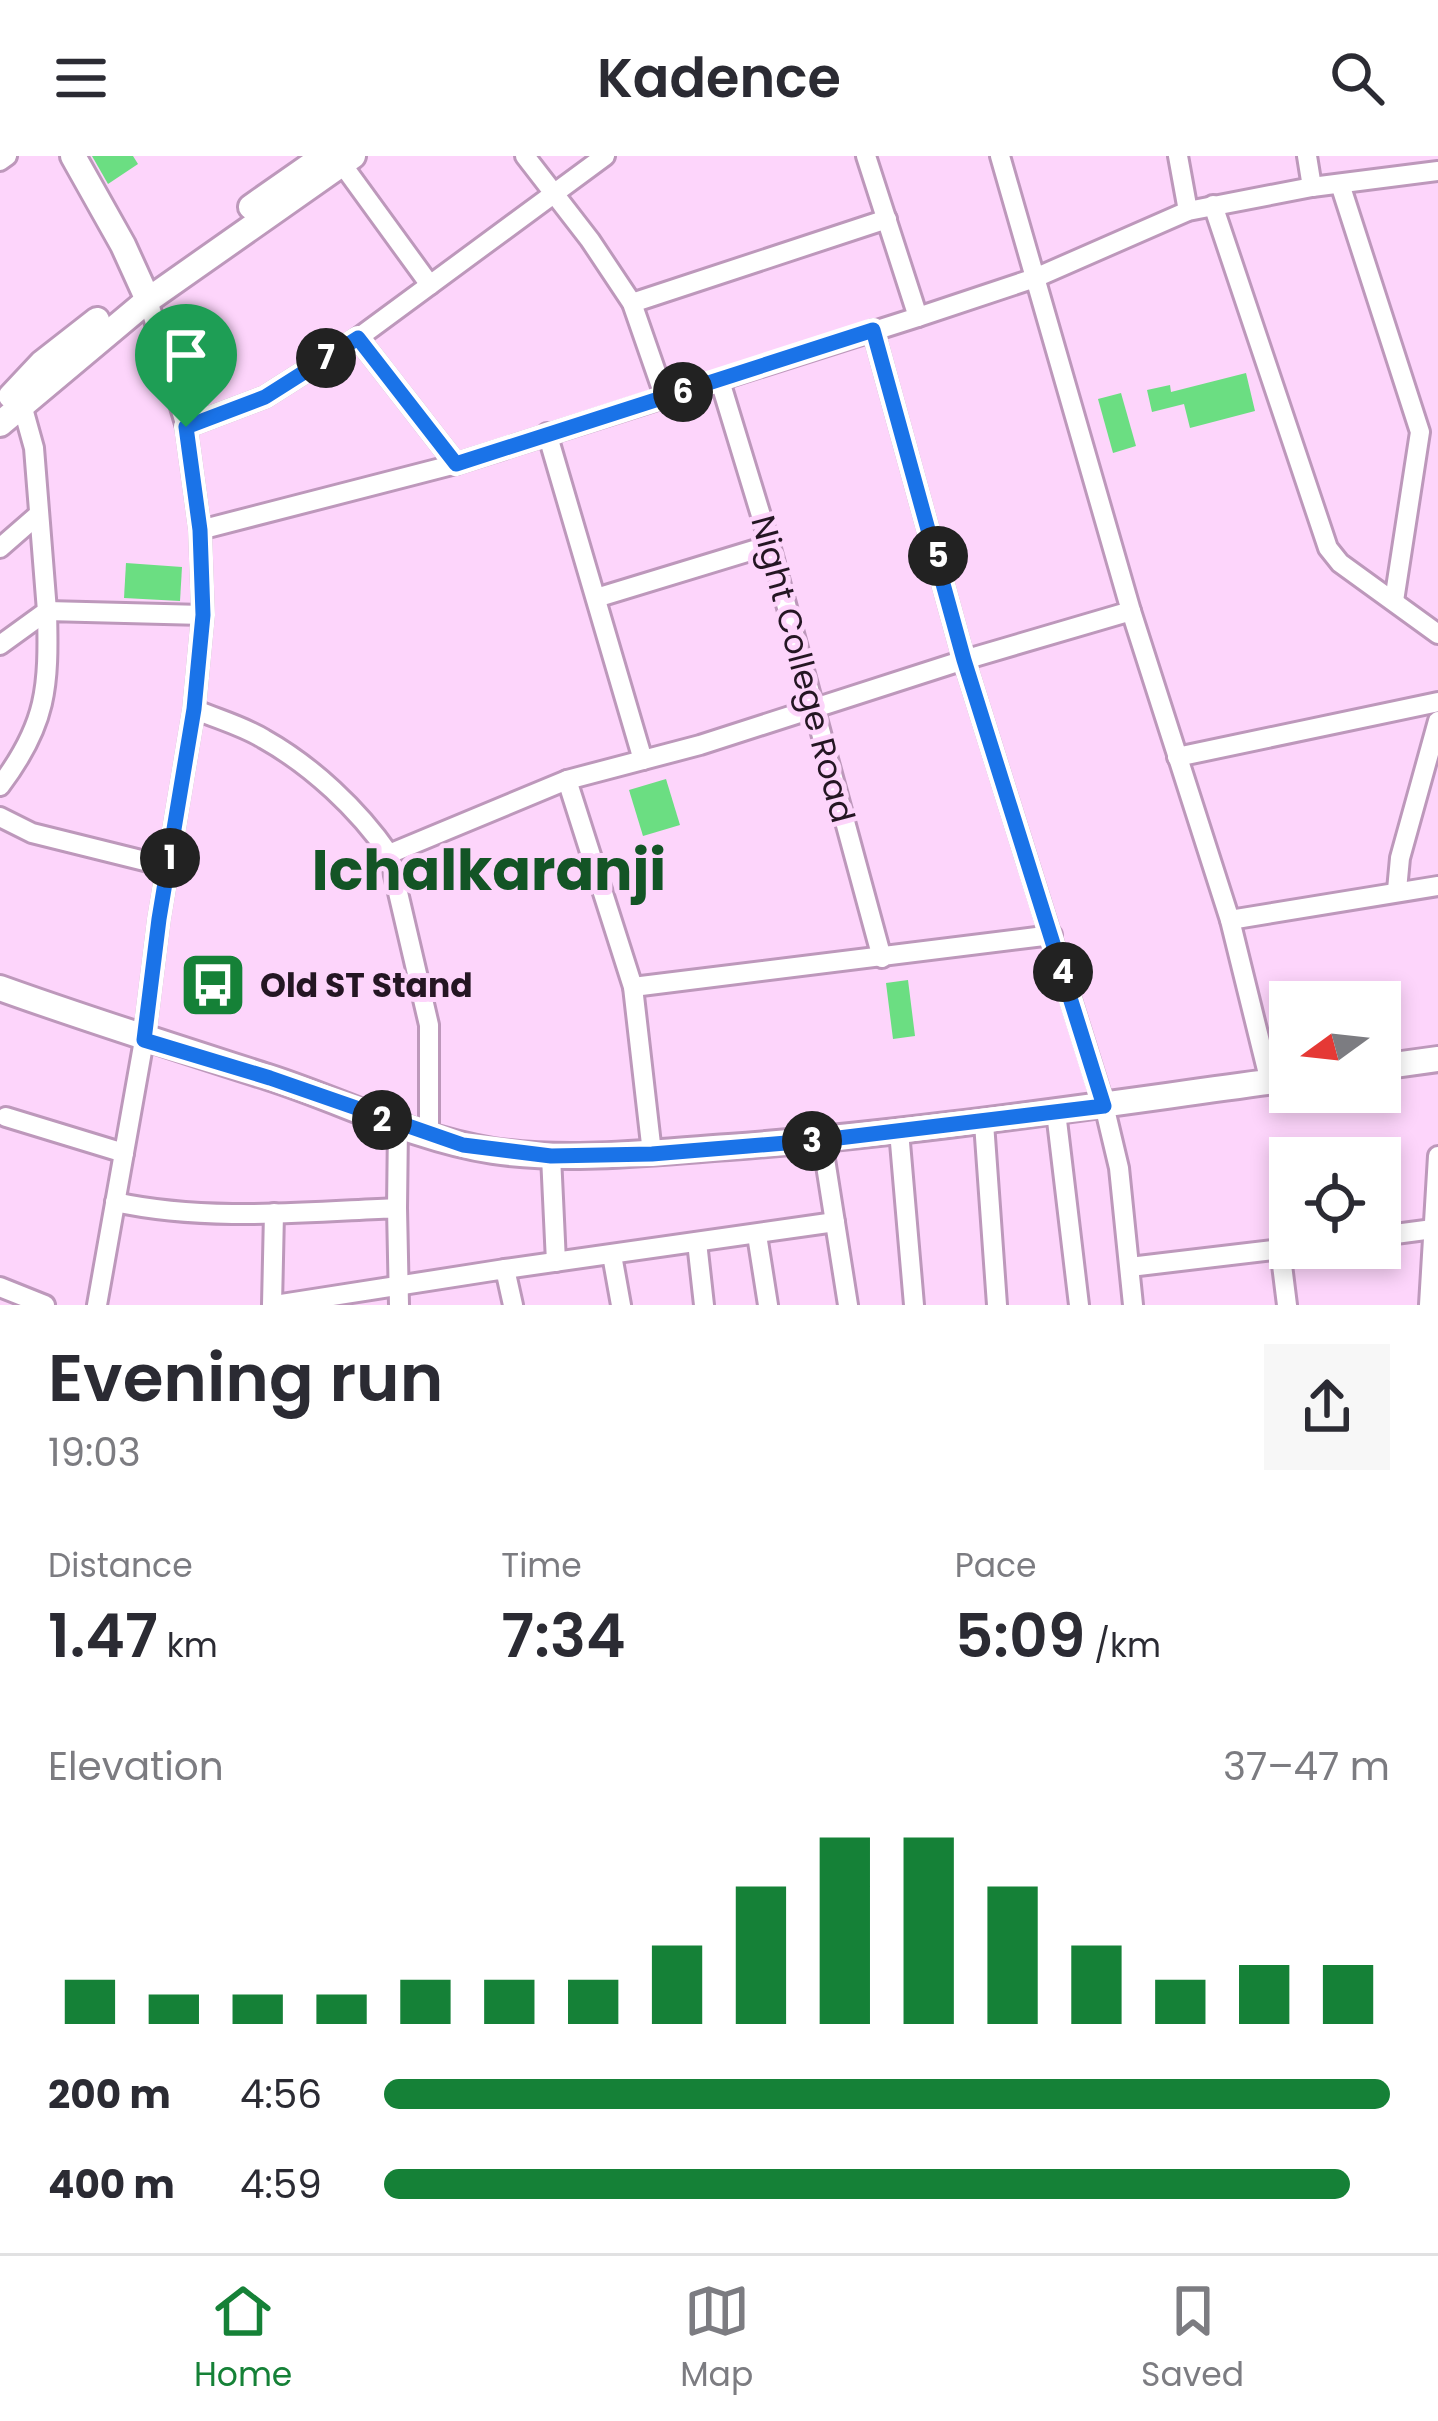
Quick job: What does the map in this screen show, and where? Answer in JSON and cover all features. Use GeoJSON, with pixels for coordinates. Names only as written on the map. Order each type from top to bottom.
{"type":"FeatureCollection","features":[{"type":"Feature","properties":{"kind":"main road"},"geometry":{"type":"LineString","coordinates":[[73,156],[145,292]]}},
{"type":"Feature","properties":{"kind":"main road"},"geometry":{"type":"LineString","coordinates":[[0,424],[13,400],[145,292],[340,159]]}},
{"type":"Feature","properties":{"kind":"main road"},"geometry":{"type":"LineString","coordinates":[[0,988],[429,1135],[495,1151],[551,1156],[652,1154],[822,1140],[984,1123],[1269,1082]]}},
{"type":"Feature","properties":{"kind":"main road"},"geometry":{"type":"LineString","coordinates":[[1401,1064],[1438,1060]]}},
{"type":"Feature","properties":{"kind":"street"},"geometry":{"type":"LineString","coordinates":[[526,156],[632,303],[665,398]]}},
{"type":"Feature","properties":{"kind":"street"},"geometry":{"type":"LineString","coordinates":[[186,427],[265,397],[358,338],[605,156]]}},
{"type":"Feature","properties":{"kind":"street"},"geometry":{"type":"LineString","coordinates":[[866,156],[918,317]]}},
{"type":"Feature","properties":{"kind":"street"},"geometry":{"type":"LineString","coordinates":[[1000,156],[1131,611],[1269,1045]]}},
{"type":"Feature","properties":{"kind":"street"},"geometry":{"type":"LineString","coordinates":[[1178,156],[1188,211]]}},
{"type":"Feature","properties":{"kind":"street"},"geometry":{"type":"LineString","coordinates":[[1307,156],[1312,187]]}},
{"type":"Feature","properties":{"kind":"street"},"geometry":{"type":"LineString","coordinates":[[340,159],[430,285]]}},
{"type":"Feature","properties":{"kind":"street"},"geometry":{"type":"LineString","coordinates":[[200,530],[456,464],[721,381],[1034,278],[1188,211],[1312,187],[1438,171]]}},
{"type":"Feature","properties":{"kind":"street"},"geometry":{"type":"LineString","coordinates":[[1340,184],[1420,432],[1394,602]]}},
{"type":"Feature","properties":{"kind":"street"},"geometry":{"type":"LineString","coordinates":[[1214,205],[1328,548],[1340,563],[1438,634]]}},
{"type":"Feature","properties":{"kind":"street"},"geometry":{"type":"LineString","coordinates":[[632,303],[886,219]]}},
{"type":"Feature","properties":{"kind":"street"},"geometry":{"type":"LineString","coordinates":[[97,1305],[144,1040],[194,709],[203,615],[200,530],[186,427],[145,292]]}},
{"type":"Feature","properties":{"kind":"street"},"geometry":{"type":"LineString","coordinates":[[873,330],[964,660],[1104,1106],[1119,1168],[1133,1305]]}},
{"type":"Feature","properties":{"kind":"street"},"geometry":{"type":"LineString","coordinates":[[358,338],[456,464]]}},
{"type":"Feature","properties":{"kind":"street","name":"Night College Road"},"geometry":{"type":"LineString","coordinates":[[721,381],[882,958]]}},
{"type":"Feature","properties":{"kind":"street"},"geometry":{"type":"LineString","coordinates":[[0,786],[29,747],[46,686],[47,611],[34,448],[13,400]]}},
{"type":"Feature","properties":{"kind":"street"},"geometry":{"type":"LineString","coordinates":[[547,433],[644,760]]}},
{"type":"Feature","properties":{"kind":"street"},"geometry":{"type":"LineString","coordinates":[[0,548],[39,514]]}},
{"type":"Feature","properties":{"kind":"street"},"geometry":{"type":"LineString","coordinates":[[596,598],[770,545]]}},
{"type":"Feature","properties":{"kind":"street"},"geometry":{"type":"LineString","coordinates":[[0,644],[47,611],[203,615]]}},
{"type":"Feature","properties":{"kind":"street"},"geometry":{"type":"LineString","coordinates":[[389,854],[567,780],[1131,611]]}},
{"type":"Feature","properties":{"kind":"street"},"geometry":{"type":"LineString","coordinates":[[1177,757],[1438,702]]}},
{"type":"Feature","properties":{"kind":"street"},"geometry":{"type":"LineString","coordinates":[[194,709],[264,739],[322,780],[389,854],[429,1025],[429,1135]]}},
{"type":"Feature","properties":{"kind":"street"},"geometry":{"type":"LineString","coordinates":[[1397,890],[1400,858],[1438,721]]}},
{"type":"Feature","properties":{"kind":"street"},"geometry":{"type":"LineString","coordinates":[[567,780],[633,987],[652,1154]]}},
{"type":"Feature","properties":{"kind":"street"},"geometry":{"type":"LineString","coordinates":[[0,817],[32,833],[169,866]]}},
{"type":"Feature","properties":{"kind":"street"},"geometry":{"type":"LineString","coordinates":[[1230,920],[1438,886]]}},
{"type":"Feature","properties":{"kind":"street"},"geometry":{"type":"LineString","coordinates":[[633,987],[1052,935]]}},
{"type":"Feature","properties":{"kind":"street"},"geometry":{"type":"LineString","coordinates":[[1056,1112],[1079,1305]]}},
{"type":"Feature","properties":{"kind":"street"},"geometry":{"type":"LineString","coordinates":[[6,1117],[124,1153]]}},
{"type":"Feature","properties":{"kind":"street"},"geometry":{"type":"LineString","coordinates":[[984,1123],[997,1305]]}},
{"type":"Feature","properties":{"kind":"street"},"geometry":{"type":"LineString","coordinates":[[398,1125],[398,1297]]}},
{"type":"Feature","properties":{"kind":"street"},"geometry":{"type":"LineString","coordinates":[[899,1131],[914,1305]]}},
{"type":"Feature","properties":{"kind":"street"},"geometry":{"type":"LineString","coordinates":[[822,1140],[848,1305]]}},
{"type":"Feature","properties":{"kind":"street"},"geometry":{"type":"LineString","coordinates":[[551,1156],[556,1262]]}},
{"type":"Feature","properties":{"kind":"street"},"geometry":{"type":"LineString","coordinates":[[1429,1305],[1438,1156]]}},
{"type":"Feature","properties":{"kind":"street"},"geometry":{"type":"LineString","coordinates":[[115,1202],[156,1211],[398,1208]]}},
{"type":"Feature","properties":{"kind":"street"},"geometry":{"type":"LineString","coordinates":[[274,1213],[273,1305],[398,1297],[505,1269],[835,1222]]}},
{"type":"Feature","properties":{"kind":"street"},"geometry":{"type":"LineString","coordinates":[[1401,1233],[1433,1229]]}},
{"type":"Feature","properties":{"kind":"street"},"geometry":{"type":"LineString","coordinates":[[757,1234],[768,1305]]}},
{"type":"Feature","properties":{"kind":"street"},"geometry":{"type":"LineString","coordinates":[[697,1242],[704,1305]]}},
{"type":"Feature","properties":{"kind":"street"},"geometry":{"type":"LineString","coordinates":[[1130,1267],[1269,1250]]}},
{"type":"Feature","properties":{"kind":"street"},"geometry":{"type":"LineString","coordinates":[[611,1255],[621,1305]]}},
{"type":"Feature","properties":{"kind":"street"},"geometry":{"type":"LineString","coordinates":[[505,1269],[512,1305]]}},
{"type":"Feature","properties":{"kind":"street"},"geometry":{"type":"LineString","coordinates":[[1286,1269],[1287,1305]]}},
{"type":"Feature","properties":{"kind":"street"},"geometry":{"type":"LineString","coordinates":[[0,1287],[42,1304]]}},
{"type":"Feature","properties":{"kind":"building"},"geometry":{"type":"Polygon","coordinates":[[[92,156],[133,156],[138,164],[108,184],[92,156]]]}},
{"type":"Feature","properties":{"kind":"building"},"geometry":{"type":"Polygon","coordinates":[[[1246,373],[1255,411],[1190,428],[1184,404],[1152,412],[1147,390],[1170,385],[1171,392],[1246,373]]]}},
{"type":"Feature","properties":{"kind":"building"},"geometry":{"type":"Polygon","coordinates":[[[1121,393],[1136,446],[1113,453],[1098,399],[1121,393]]]}},
{"type":"Feature","properties":{"kind":"building"},"geometry":{"type":"Polygon","coordinates":[[[126,563],[182,567],[180,601],[124,598],[126,563]]]}},
{"type":"Feature","properties":{"kind":"building"},"geometry":{"type":"Polygon","coordinates":[[[666,779],[680,825],[643,836],[629,790],[666,779]]]}},
{"type":"Feature","properties":{"kind":"building"},"geometry":{"type":"Polygon","coordinates":[[[908,980],[915,1036],[893,1039],[886,983],[908,980]]]}},
{"type":"Feature","properties":{"kind":"place","name":"Old ST Stand"},"geometry":{"type":"Point","coordinates":[213,985]}},
{"type":"Feature","properties":{"kind":"district","name":"Ichalkaranji"},"geometry":{"type":"Point","coordinates":[489,870]}},
{"type":"Feature","properties":{"kind":"route"},"geometry":{"type":"LineString","coordinates":[[873,330],[964,660],[1104,1106],[822,1140],[652,1154],[551,1156],[463,1145],[144,1040],[194,709],[203,615],[200,530],[186,427],[265,397],[358,338],[456,464],[873,330]]}}]}
